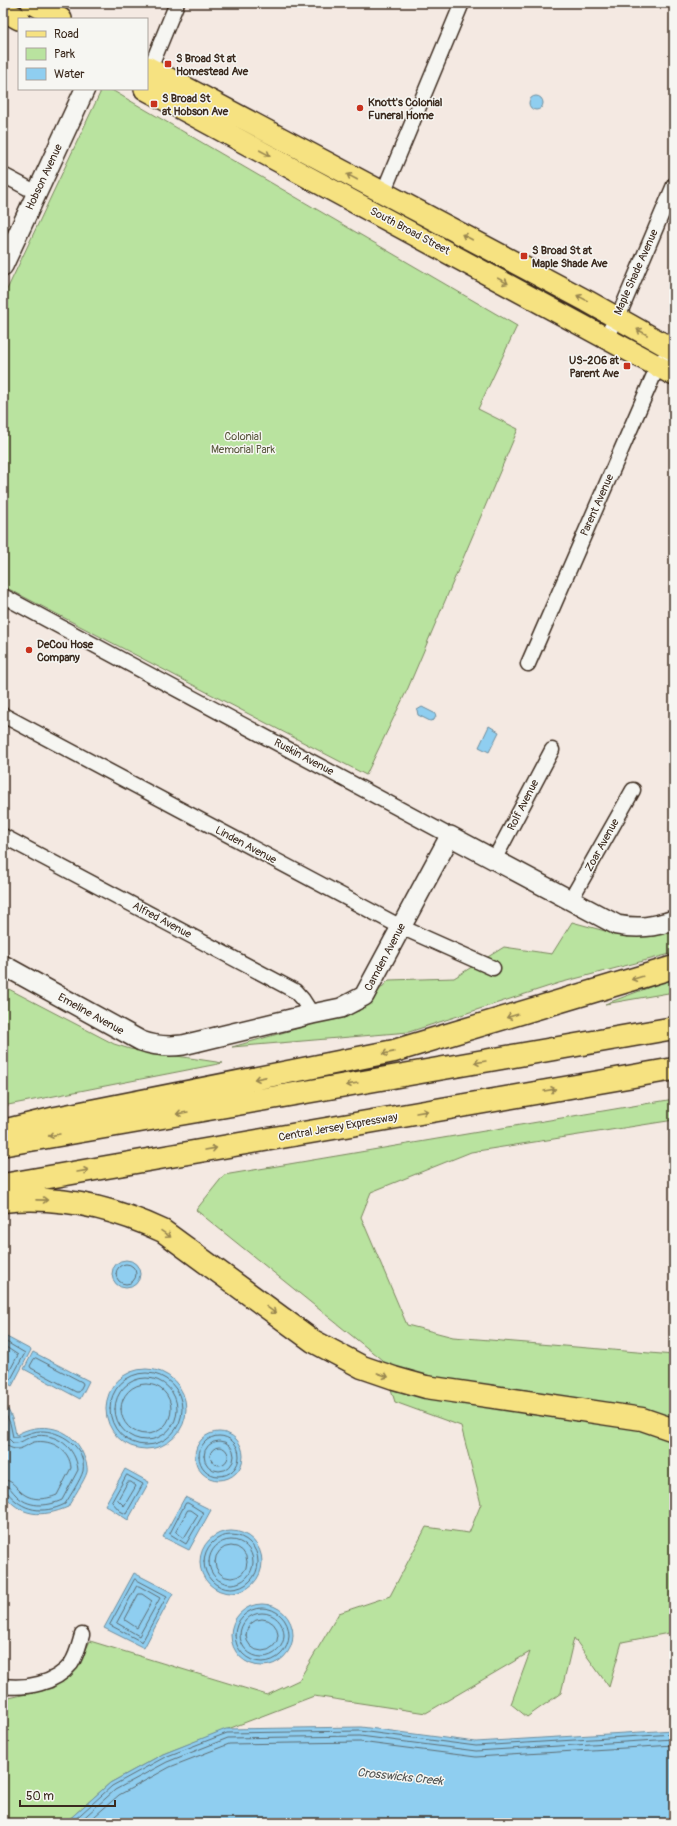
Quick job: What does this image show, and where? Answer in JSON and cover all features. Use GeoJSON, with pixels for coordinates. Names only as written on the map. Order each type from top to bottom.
{"type":"FeatureCollection","features":[{"type":"Feature","properties":{"kind":"highway"},"geometry":{"type":"LineString","coordinates":[[3,1131],[64,1116],[394,1051],[674,967]]}},
{"type":"Feature","properties":{"kind":"highway"},"geometry":{"type":"LineString","coordinates":[[518,1055],[674,1019]]}},
{"type":"Feature","properties":{"kind":"highway"},"geometry":{"type":"LineString","coordinates":[[3,1144],[674,1028]]}},
{"type":"Feature","properties":{"kind":"highway","name":"Central Jersey Expressway"},"geometry":{"type":"LineString","coordinates":[[3,1185],[674,1068]]}},
{"type":"Feature","properties":{"kind":"highway"},"geometry":{"type":"LineString","coordinates":[[3,1201],[47,1200],[76,1202],[104,1208],[136,1219],[163,1231],[313,1340],[362,1367],[394,1378],[426,1387],[642,1419],[674,1430]]}},
{"type":"Feature","properties":{"kind":"main road"},"geometry":{"type":"LineString","coordinates":[[32,3],[59,18]]}},
{"type":"Feature","properties":{"kind":"main road"},"geometry":{"type":"LineString","coordinates":[[3,10],[18,18]]}},
{"type":"Feature","properties":{"kind":"main road","name":"South Broad Street"},"geometry":{"type":"LineString","coordinates":[[148,70],[242,118],[616,317],[671,349]]}},
{"type":"Feature","properties":{"kind":"main road","name":"South Broad Street"},"geometry":{"type":"LineString","coordinates":[[147,90],[606,337],[666,371]]}},
{"type":"Feature","properties":{"kind":"street"},"geometry":{"type":"LineString","coordinates":[[148,70],[177,3]]}},
{"type":"Feature","properties":{"kind":"street"},"geometry":{"type":"LineString","coordinates":[[382,193],[462,3]]}},
{"type":"Feature","properties":{"kind":"street","name":"Hobson Avenue"},"geometry":{"type":"LineString","coordinates":[[3,266],[85,90]]}},
{"type":"Feature","properties":{"kind":"street"},"geometry":{"type":"LineString","coordinates":[[231,135],[242,118]]}},
{"type":"Feature","properties":{"kind":"street"},"geometry":{"type":"LineString","coordinates":[[3,175],[37,193]]}},
{"type":"Feature","properties":{"kind":"street","name":"Maple Shade Avenue"},"geometry":{"type":"LineString","coordinates":[[606,337],[622,308],[674,185]]}},
{"type":"Feature","properties":{"kind":"street","name":"Parent Avenue"},"geometry":{"type":"LineString","coordinates":[[528,664],[666,371],[671,349]]}},
{"type":"Feature","properties":{"kind":"street","name":"Ruskin Avenue"},"geometry":{"type":"LineString","coordinates":[[3,596],[604,919],[617,925],[634,928],[653,926],[674,920]]}},
{"type":"Feature","properties":{"kind":"street","name":"Linden Avenue"},"geometry":{"type":"LineString","coordinates":[[3,715],[401,927],[492,968]]}},
{"type":"Feature","properties":{"kind":"street","name":"Rolf Avenue"},"geometry":{"type":"LineString","coordinates":[[494,860],[552,750]]}},
{"type":"Feature","properties":{"kind":"street","name":"Zoar Avenue"},"geometry":{"type":"LineString","coordinates":[[570,901],[633,790]]}},
{"type":"Feature","properties":{"kind":"street","name":"Alfred Avenue"},"geometry":{"type":"LineString","coordinates":[[3,836],[295,991],[312,1014]]}},
{"type":"Feature","properties":{"kind":"street","name":"Camden Avenue"},"geometry":{"type":"LineString","coordinates":[[183,1045],[342,1008],[364,996],[450,836]]}},
{"type":"Feature","properties":{"kind":"street","name":"Emeline Avenue"},"geometry":{"type":"LineString","coordinates":[[3,965],[141,1041],[162,1046],[183,1045]]}},
{"type":"Feature","properties":{"kind":"street"},"geometry":{"type":"LineString","coordinates":[[3,1686],[16,1688],[31,1686],[46,1682],[59,1674],[70,1664],[77,1652],[82,1635]]}},
{"type":"Feature","properties":{"kind":"green space","name":"Colonial Memorial Park"},"geometry":{"type":"Polygon","coordinates":[[[102,90],[112,90],[517,326],[478,409],[518,429],[408,688],[366,775],[3,586],[3,298],[102,90]]]}},
{"type":"Feature","properties":{"kind":"green space"},"geometry":{"type":"Polygon","coordinates":[[[572,922],[627,937],[674,933],[674,953],[559,983],[409,1032],[232,1047],[359,1011],[389,980],[454,978],[504,947],[552,954],[572,922]]]}},
{"type":"Feature","properties":{"kind":"green space"},"geometry":{"type":"Polygon","coordinates":[[[674,978],[674,992],[605,1004],[674,978]]]}},
{"type":"Feature","properties":{"kind":"green space"},"geometry":{"type":"Polygon","coordinates":[[[3,986],[114,1044],[130,1049],[223,1063],[3,1106],[3,986]]]}},
{"type":"Feature","properties":{"kind":"green space"},"geometry":{"type":"Polygon","coordinates":[[[674,1099],[674,1120],[471,1152],[371,1192],[361,1217],[407,1325],[453,1337],[674,1355],[674,1632],[622,1642],[609,1687],[574,1638],[561,1693],[527,1717],[511,1704],[530,1652],[426,1713],[314,1696],[163,1754],[110,1783],[65,1823],[3,1823],[3,1695],[9,1698],[53,1688],[77,1668],[90,1641],[267,1695],[299,1680],[339,1613],[390,1596],[426,1527],[469,1533],[481,1504],[461,1426],[395,1402],[382,1360],[196,1210],[224,1175],[674,1099]]]}},
{"type":"Feature","properties":{"kind":"water"},"geometry":{"type":"Polygon","coordinates":[[[533,96],[539,96],[543,100],[543,106],[539,110],[533,110],[529,106],[529,100],[533,96]]]}},
{"type":"Feature","properties":{"kind":"water"},"geometry":{"type":"Polygon","coordinates":[[[422,707],[434,713],[436,716],[434,720],[430,721],[418,715],[417,710],[422,707]]]}},
{"type":"Feature","properties":{"kind":"water"},"geometry":{"type":"Polygon","coordinates":[[[489,726],[499,732],[489,752],[479,747],[489,726]]]}},
{"type":"Feature","properties":{"kind":"water"},"geometry":{"type":"Polygon","coordinates":[[[126,1260],[136,1264],[140,1274],[136,1284],[126,1288],[116,1284],[112,1274],[116,1264],[126,1260]]]}},
{"type":"Feature","properties":{"kind":"water"},"geometry":{"type":"Polygon","coordinates":[[[3,1335],[31,1350],[12,1386],[3,1381],[3,1335]]]}},
{"type":"Feature","properties":{"kind":"water"},"geometry":{"type":"Polygon","coordinates":[[[33,1352],[89,1381],[80,1399],[24,1369],[33,1352]]]}},
{"type":"Feature","properties":{"kind":"water"},"geometry":{"type":"Polygon","coordinates":[[[146,1369],[161,1372],[174,1381],[183,1394],[186,1409],[183,1424],[174,1437],[161,1446],[146,1449],[131,1446],[118,1437],[109,1424],[106,1409],[109,1394],[118,1381],[131,1372],[146,1369]]]}},
{"type":"Feature","properties":{"kind":"water"},"geometry":{"type":"Polygon","coordinates":[[[3,1402],[12,1418],[16,1435],[35,1428],[44,1427],[63,1432],[71,1437],[78,1445],[85,1460],[87,1472],[68,1507],[49,1513],[32,1513],[17,1507],[3,1493],[3,1402]]]}},
{"type":"Feature","properties":{"kind":"water"},"geometry":{"type":"Polygon","coordinates":[[[219,1432],[228,1434],[236,1439],[241,1447],[243,1456],[241,1465],[236,1473],[228,1478],[219,1480],[210,1478],[202,1473],[197,1465],[195,1456],[197,1447],[202,1439],[210,1434],[219,1432]]]}},
{"type":"Feature","properties":{"kind":"water"},"geometry":{"type":"Polygon","coordinates":[[[125,1469],[149,1482],[128,1520],[105,1505],[125,1469]]]}},
{"type":"Feature","properties":{"kind":"water"},"geometry":{"type":"Polygon","coordinates":[[[185,1497],[211,1510],[189,1550],[163,1537],[185,1497]]]}},
{"type":"Feature","properties":{"kind":"water"},"geometry":{"type":"Polygon","coordinates":[[[231,1531],[243,1533],[253,1540],[260,1550],[262,1562],[260,1574],[253,1584],[243,1591],[231,1593],[219,1591],[209,1584],[202,1574],[200,1562],[202,1550],[209,1540],[219,1533],[231,1531]]]}},
{"type":"Feature","properties":{"kind":"water"},"geometry":{"type":"Polygon","coordinates":[[[134,1573],[173,1593],[144,1648],[104,1628],[134,1573]]]}},
{"type":"Feature","properties":{"kind":"water"},"geometry":{"type":"Polygon","coordinates":[[[262,1604],[274,1606],[284,1613],[291,1623],[293,1635],[291,1647],[284,1657],[274,1664],[262,1666],[250,1664],[240,1657],[233,1647],[231,1635],[233,1623],[240,1613],[250,1606],[262,1604]]]}},
{"type":"Feature","properties":{"kind":"water","name":"Crosswicks Creek"},"geometry":{"type":"Polygon","coordinates":[[[361,1727],[476,1742],[674,1730],[674,1823],[65,1823],[110,1783],[163,1754],[226,1729],[361,1727]]]}},
{"type":"Feature","properties":{"kind":"place","name":"S Broad St at Homestead Ave"},"geometry":{"type":"Point","coordinates":[168,64]}},
{"type":"Feature","properties":{"kind":"place","name":"S Broad St at Hobson Ave"},"geometry":{"type":"Point","coordinates":[154,104]}},
{"type":"Feature","properties":{"kind":"place","name":"Knott's Colonial Funeral Home"},"geometry":{"type":"Point","coordinates":[360,108]}},
{"type":"Feature","properties":{"kind":"place","name":"S Broad St at Maple Shade Ave"},"geometry":{"type":"Point","coordinates":[524,256]}},
{"type":"Feature","properties":{"kind":"place","name":"US-206 at Parent Ave"},"geometry":{"type":"Point","coordinates":[627,366]}},
{"type":"Feature","properties":{"kind":"place","name":"DeCou Hose Company"},"geometry":{"type":"Point","coordinates":[29,650]}}]}
